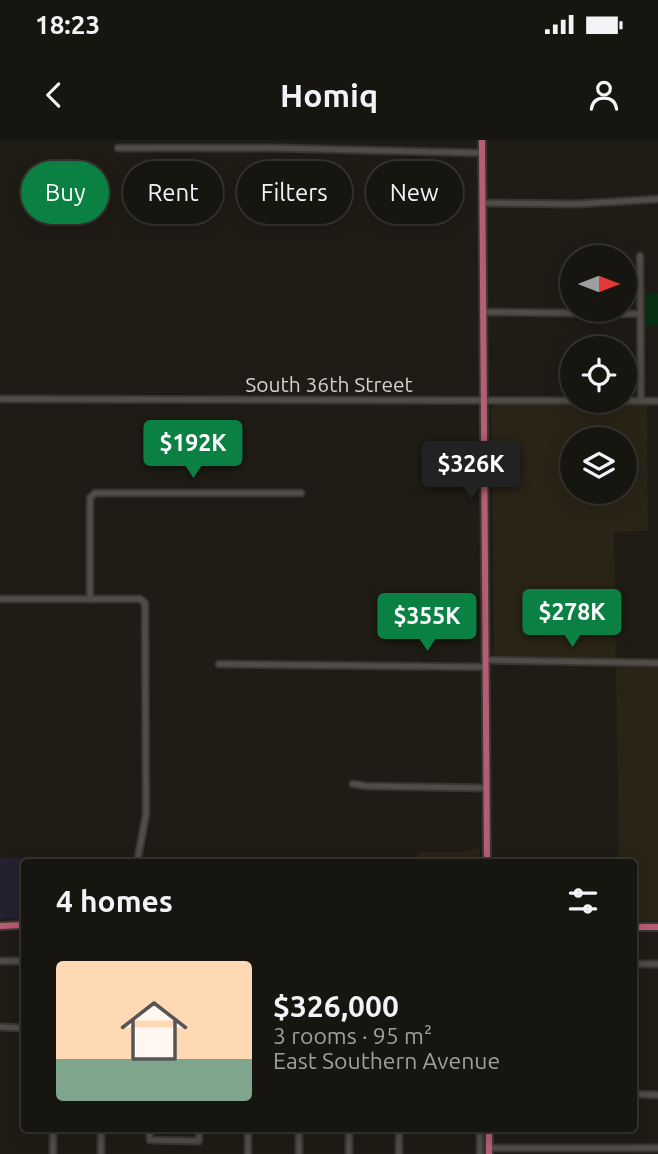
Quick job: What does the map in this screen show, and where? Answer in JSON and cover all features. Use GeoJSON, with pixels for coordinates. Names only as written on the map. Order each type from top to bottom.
{"type":"FeatureCollection","features":[{"type":"Feature","properties":{"kind":"main road"},"geometry":{"type":"LineString","coordinates":[[482,140],[487,859]]}},
{"type":"Feature","properties":{"kind":"main road"},"geometry":{"type":"LineString","coordinates":[[0,926],[21,925]]}},
{"type":"Feature","properties":{"kind":"main road"},"geometry":{"type":"LineString","coordinates":[[637,927],[658,927]]}},
{"type":"Feature","properties":{"kind":"main road"},"geometry":{"type":"LineString","coordinates":[[489,1132],[489,1151]]}},
{"type":"Feature","properties":{"kind":"street"},"geometry":{"type":"LineString","coordinates":[[274,140],[274,148]]}},
{"type":"Feature","properties":{"kind":"street"},"geometry":{"type":"LineString","coordinates":[[118,148],[274,148],[482,153]]}},
{"type":"Feature","properties":{"kind":"street"},"geometry":{"type":"LineString","coordinates":[[482,203],[577,204],[658,199]]}},
{"type":"Feature","properties":{"kind":"street"},"geometry":{"type":"LineString","coordinates":[[640,256],[641,401]]}},
{"type":"Feature","properties":{"kind":"street"},"geometry":{"type":"LineString","coordinates":[[483,312],[640,314]]}},
{"type":"Feature","properties":{"kind":"street","name":"South 36th Street"},"geometry":{"type":"LineString","coordinates":[[0,399],[658,401]]}},
{"type":"Feature","properties":{"kind":"street"},"geometry":{"type":"LineString","coordinates":[[90,598],[92,494],[301,493]]}},
{"type":"Feature","properties":{"kind":"street"},"geometry":{"type":"LineString","coordinates":[[0,599],[90,598],[144,601],[146,814],[138,859]]}},
{"type":"Feature","properties":{"kind":"street"},"geometry":{"type":"LineString","coordinates":[[219,664],[658,663]]}},
{"type":"Feature","properties":{"kind":"street"},"geometry":{"type":"LineString","coordinates":[[353,784],[486,788]]}},
{"type":"Feature","properties":{"kind":"street"},"geometry":{"type":"LineString","coordinates":[[0,961],[21,961]]}},
{"type":"Feature","properties":{"kind":"street"},"geometry":{"type":"LineString","coordinates":[[637,964],[658,964]]}},
{"type":"Feature","properties":{"kind":"street"},"geometry":{"type":"LineString","coordinates":[[0,1027],[21,1028]]}},
{"type":"Feature","properties":{"kind":"street"},"geometry":{"type":"LineString","coordinates":[[637,1094],[658,1095]]}},
{"type":"Feature","properties":{"kind":"street"},"geometry":{"type":"LineString","coordinates":[[53,1132],[53,1154]]}},
{"type":"Feature","properties":{"kind":"street"},"geometry":{"type":"LineString","coordinates":[[101,1132],[101,1154]]}},
{"type":"Feature","properties":{"kind":"street"},"geometry":{"type":"LineString","coordinates":[[149,1132],[149,1140],[199,1141],[199,1132]]}},
{"type":"Feature","properties":{"kind":"street"},"geometry":{"type":"LineString","coordinates":[[248,1132],[248,1154]]}},
{"type":"Feature","properties":{"kind":"street"},"geometry":{"type":"LineString","coordinates":[[299,1132],[299,1154]]}},
{"type":"Feature","properties":{"kind":"street"},"geometry":{"type":"LineString","coordinates":[[349,1132],[349,1154]]}},
{"type":"Feature","properties":{"kind":"street"},"geometry":{"type":"LineString","coordinates":[[399,1132],[399,1154]]}},
{"type":"Feature","properties":{"kind":"street"},"geometry":{"type":"LineString","coordinates":[[480,1132],[480,1154]]}},
{"type":"Feature","properties":{"kind":"street"},"geometry":{"type":"LineString","coordinates":[[489,1151],[658,1148]]}},
{"type":"Feature","properties":{"kind":"shaded area"},"geometry":{"type":"Polygon","coordinates":[[[497,403],[560,404],[560,413],[637,413],[637,405],[647,405],[648,531],[614,532],[616,658],[494,654],[491,408],[497,403]]]}},
{"type":"Feature","properties":{"kind":"shaded area"},"geometry":{"type":"Polygon","coordinates":[[[616,667],[658,668],[658,921],[637,921],[637,859],[619,859],[616,667]]]}},
{"type":"Feature","properties":{"kind":"shaded area"},"geometry":{"type":"Polygon","coordinates":[[[480,848],[480,859],[416,859],[417,855],[423,852],[459,852],[480,848]]]}},
{"type":"Feature","properties":{"kind":"shaded area"},"geometry":{"type":"Polygon","coordinates":[[[0,858],[88,859],[21,859],[21,919],[0,919],[0,858]]]}},
{"type":"Feature","properties":{"kind":"green space"},"geometry":{"type":"Polygon","coordinates":[[[644,294],[658,294],[658,326],[644,326],[644,294]]]}},
{"type":"Feature","properties":{"kind":"water"},"geometry":{"type":"Polygon","coordinates":[[[403,601],[406,604],[404,621],[383,624],[380,619],[381,603],[403,601]]]}}]}
